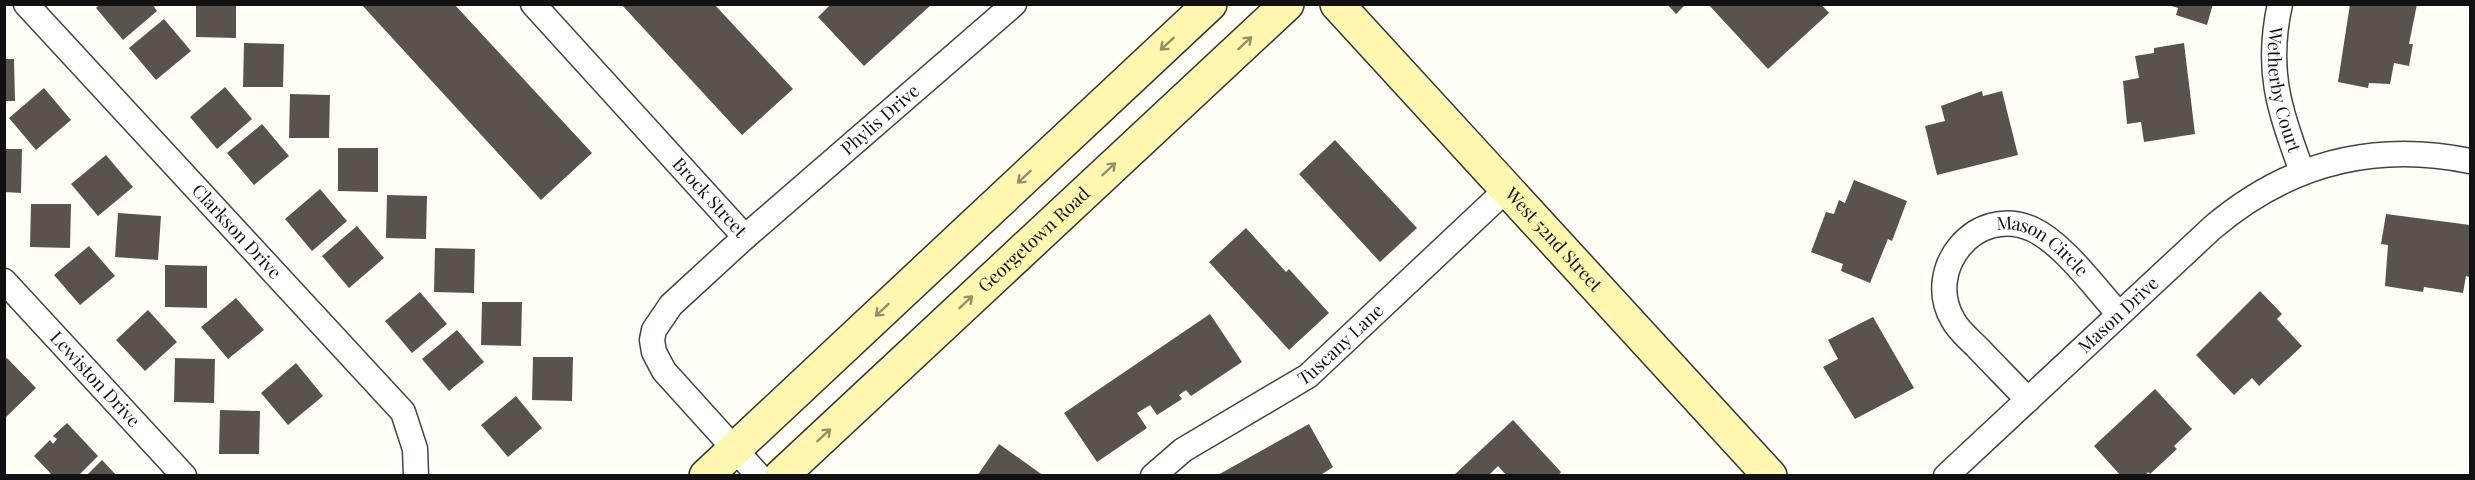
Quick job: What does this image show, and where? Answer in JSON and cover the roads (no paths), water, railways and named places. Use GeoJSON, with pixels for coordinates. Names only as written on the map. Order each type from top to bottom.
{"type":"FeatureCollection","features":[{"type":"Feature","properties":{"kind":"main road"},"geometry":{"type":"LineString","coordinates":[[706,476],[1210,4]]}},
{"type":"Feature","properties":{"kind":"main road","name":"Georgetown Road"},"geometry":{"type":"LineString","coordinates":[[782,476],[1287,4]]}},
{"type":"Feature","properties":{"kind":"main road","name":"West 52nd Street"},"geometry":{"type":"LineString","coordinates":[[1336,4],[1770,476]]}},
{"type":"Feature","properties":{"kind":"street","name":"Clarkson Drive"},"geometry":{"type":"LineString","coordinates":[[26,4],[403,412],[416,449],[416,476]]}},
{"type":"Feature","properties":{"kind":"street","name":"Brock Street"},"geometry":{"type":"LineString","coordinates":[[532,4],[746,237],[671,305],[654,330],[652,340],[654,352],[664,371],[759,476]]}},
{"type":"Feature","properties":{"kind":"street","name":"Phylis Drive"},"geometry":{"type":"LineString","coordinates":[[746,237],[1014,4]]}},
{"type":"Feature","properties":{"kind":"street","name":"Wetherby Court"},"geometry":{"type":"LineString","coordinates":[[2280,4],[2273,39],[2274,78],[2283,116],[2302,172]]}},
{"type":"Feature","properties":{"kind":"street","name":"Mason Drive"},"geometry":{"type":"LineString","coordinates":[[1946,476],[2229,213],[2258,193],[2302,172],[2351,158],[2376,155],[2426,155],[2470,161]]}},
{"type":"Feature","properties":{"kind":"street","name":"Tuscany Lane"},"geometry":{"type":"LineString","coordinates":[[1153,476],[1183,450],[1308,376],[1507,189]]}},
{"type":"Feature","properties":{"kind":"street","name":"Mason Circle"},"geometry":{"type":"LineString","coordinates":[[2028,400],[1953,322],[1948,309],[1944,283],[1946,269],[1959,246],[1969,236],[1993,225],[2008,223],[2033,229],[2055,244],[2119,314]]}},
{"type":"Feature","properties":{"kind":"street","name":"Lewiston Drive"},"geometry":{"type":"LineString","coordinates":[[4,281],[184,476]]}}]}
